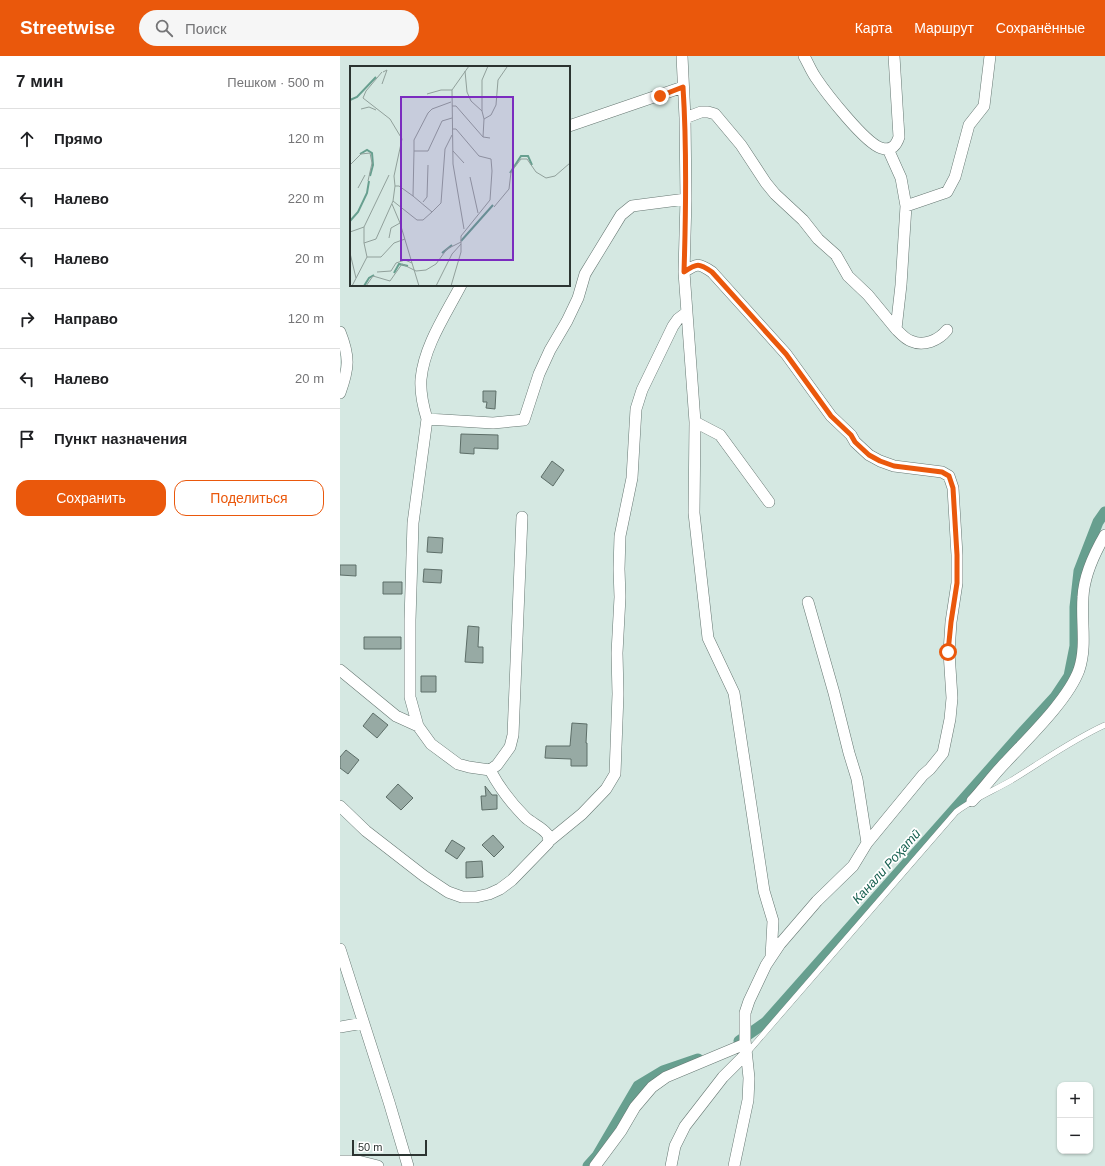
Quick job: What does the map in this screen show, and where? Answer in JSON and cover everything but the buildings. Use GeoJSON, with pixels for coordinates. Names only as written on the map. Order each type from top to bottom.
{"type":"FeatureCollection","features":[{"type":"Feature","properties":{"kind":"street"},"geometry":{"type":"LineString","coordinates":[[682,56],[685,118],[686,199],[684,272],[694,422],[694,513],[708,638],[734,693],[764,891],[773,921],[771,957]]}},
{"type":"Feature","properties":{"kind":"street"},"geometry":{"type":"LineString","coordinates":[[804,56],[815,78],[850,120],[872,142],[881,148],[888,149],[894,147],[899,137],[894,56]]}},
{"type":"Feature","properties":{"kind":"street"},"geometry":{"type":"LineString","coordinates":[[906,206],[947,192],[954,178],[969,125],[984,106],[990,56]]}},
{"type":"Feature","properties":{"kind":"street"},"geometry":{"type":"LineString","coordinates":[[570,126],[683,87]]}},
{"type":"Feature","properties":{"kind":"street"},"geometry":{"type":"LineString","coordinates":[[685,118],[701,112],[715,114],[740,145],[775,194],[802,220],[818,239],[836,255],[848,276],[868,295],[896,329],[911,342],[927,343],[942,337],[948,330]]}},
{"type":"Feature","properties":{"kind":"street"},"geometry":{"type":"LineString","coordinates":[[888,149],[900,178],[906,206],[901,285],[896,329]]}},
{"type":"Feature","properties":{"kind":"street"},"geometry":{"type":"LineString","coordinates":[[427,419],[493,423],[524,420],[539,374],[578,298],[585,274],[621,215],[632,206],[686,199]]}},
{"type":"Feature","properties":{"kind":"street"},"geometry":{"type":"LineString","coordinates":[[684,272],[695,265],[702,265],[712,272],[786,354],[831,416],[869,455],[894,466],[946,474],[949,476],[951,481],[954,509],[957,583],[948,652],[952,698],[946,745],[939,759],[923,775],[867,843],[853,866],[817,901],[780,944],[771,957],[745,1013],[745,1042],[749,1078],[748,1100],[734,1166]]}},
{"type":"Feature","properties":{"kind":"street"},"geometry":{"type":"LineString","coordinates":[[460,286],[429,344],[421,379],[422,401],[427,419],[413,523],[410,620],[410,697],[418,726],[431,744],[458,764],[469,767],[490,770],[497,765],[510,747],[513,735],[522,517]]}},
{"type":"Feature","properties":{"kind":"street"},"geometry":{"type":"LineString","coordinates":[[340,806],[366,831],[424,876],[448,892],[462,897],[476,897],[489,894],[500,889],[512,880],[548,841],[582,814],[606,790],[614,774],[618,694],[617,653],[620,597],[620,536],[627,511],[632,478],[636,410],[642,390],[673,326],[678,318],[686,313]]}},
{"type":"Feature","properties":{"kind":"street"},"geometry":{"type":"LineString","coordinates":[[340,332],[347,355],[348,364],[346,376],[340,393]]}},
{"type":"Feature","properties":{"kind":"street"},"geometry":{"type":"LineString","coordinates":[[694,422],[720,435],[769,502]]}},
{"type":"Feature","properties":{"kind":"street"},"geometry":{"type":"LineString","coordinates":[[972,801],[1001,767],[1038,728],[1073,683],[1079,670],[1083,655],[1083,597],[1085,583],[1090,566],[1105,535]]}},
{"type":"Feature","properties":{"kind":"street"},"geometry":{"type":"LineString","coordinates":[[808,602],[857,779],[867,843]]}},
{"type":"Feature","properties":{"kind":"street"},"geometry":{"type":"LineString","coordinates":[[340,670],[396,716],[418,726]]}},
{"type":"Feature","properties":{"kind":"street"},"geometry":{"type":"LineString","coordinates":[[490,770],[495,781],[515,807],[526,818],[546,833],[548,841]]}},
{"type":"Feature","properties":{"kind":"street"},"geometry":{"type":"LineString","coordinates":[[340,950],[408,1166]]}},
{"type":"Feature","properties":{"kind":"street"},"geometry":{"type":"LineString","coordinates":[[340,1027],[363,1023]]}},
{"type":"Feature","properties":{"kind":"street"},"geometry":{"type":"LineString","coordinates":[[596,1166],[621,1131],[635,1107],[652,1087],[666,1077],[745,1042]]}},
{"type":"Feature","properties":{"kind":"street"},"geometry":{"type":"LineString","coordinates":[[670,1166],[675,1146],[685,1126],[723,1077],[745,1042]]}},
{"type":"Feature","properties":{"kind":"street"},"geometry":{"type":"LineString","coordinates":[[340,1161],[358,1161],[378,1166]]}},
{"type":"Feature","properties":{"kind":"lane"},"geometry":{"type":"LineString","coordinates":[[745,1042],[878,904],[948,820],[963,806],[1010,780],[1087,733],[1105,725]]}},
{"type":"Feature","properties":{"kind":"waterway","name":"Канали Роҳатӣ"},"geometry":{"type":"LineString","coordinates":[[739,1041],[766,1022],[1055,697],[1069,676],[1075,646],[1075,607],[1079,571],[1098,522],[1105,512]]}},
{"type":"Feature","properties":{"kind":"waterway","name":"Канали Роҳатӣ"},"geometry":{"type":"LineString","coordinates":[[588,1166],[597,1156],[638,1086],[663,1071],[698,1059]]}},
{"type":"Feature","properties":{"kind":"route"},"geometry":{"type":"LineString","coordinates":[[660,96],[683,87],[686,199],[684,272],[695,265],[702,265],[712,272],[786,354],[831,416],[869,455],[894,466],[942,472],[949,476],[953,488],[957,583],[948,652]]}}]}
